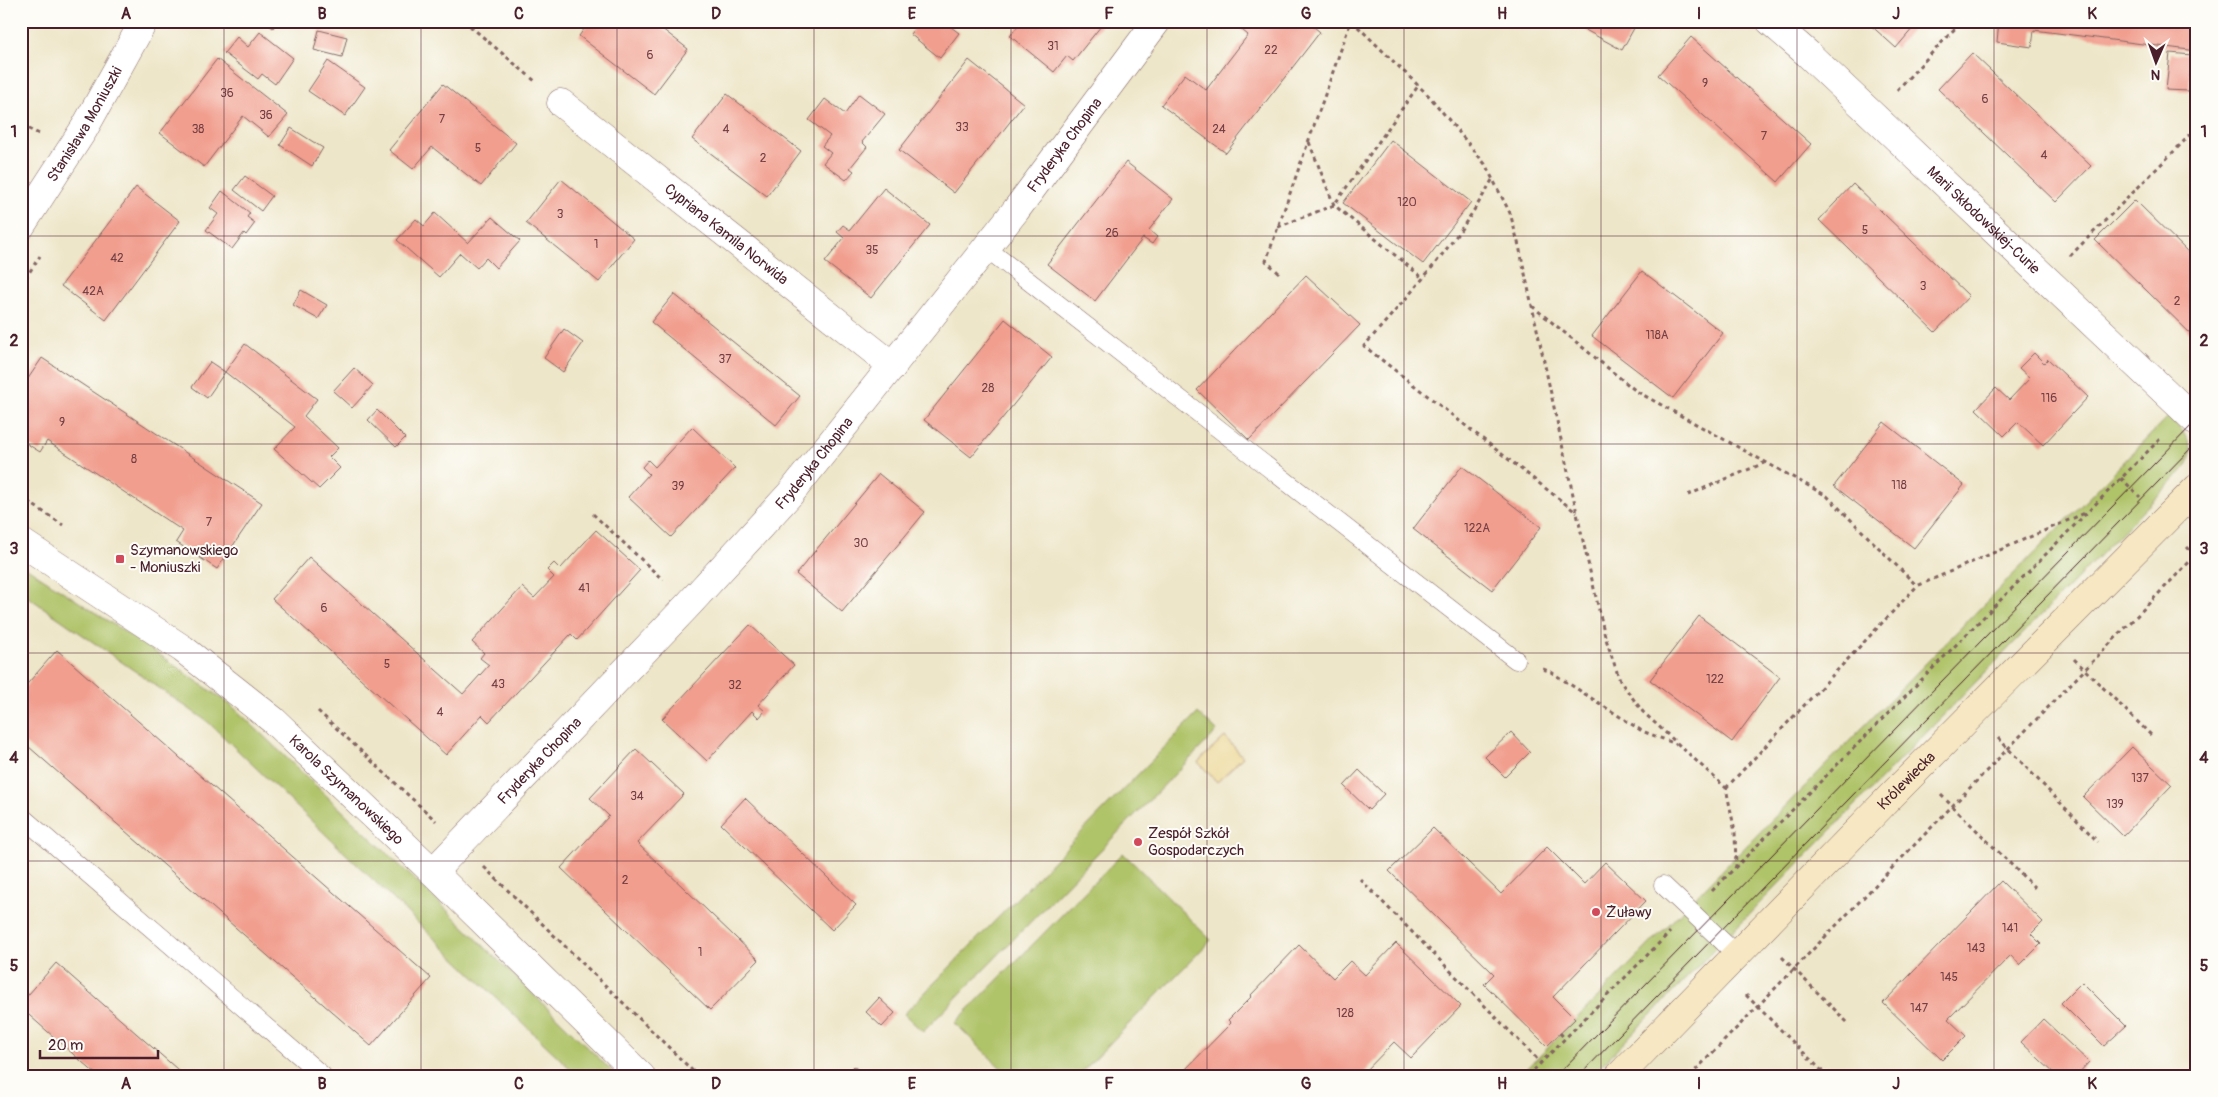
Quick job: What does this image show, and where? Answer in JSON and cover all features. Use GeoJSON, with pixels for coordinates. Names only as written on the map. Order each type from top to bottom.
{"type":"FeatureCollection","features":[{"type":"Feature","properties":{"kind":"main road","name":"Królewiecka"},"geometry":{"type":"LineString","coordinates":[[1619,1076],[1917,770],[2197,488]]}},
{"type":"Feature","properties":{"kind":"street","name":"Stanisława Moniuszki"},"geometry":{"type":"LineString","coordinates":[[21,226],[84,129],[144,21]]}},
{"type":"Feature","properties":{"kind":"street","name":"Fryderyka Chopina"},"geometry":{"type":"LineString","coordinates":[[433,872],[689,604],[790,494],[894,366],[986,248],[1157,21]]}},
{"type":"Feature","properties":{"kind":"street","name":"Marii Skłodowskiej-Curie"},"geometry":{"type":"LineString","coordinates":[[1770,21],[1873,115],[2192,417]]}},
{"type":"Feature","properties":{"kind":"street","name":"Cypriana Kamila Norwida"},"geometry":{"type":"LineString","coordinates":[[561,103],[894,366]]}},
{"type":"Feature","properties":{"kind":"street","name":"Karola Szymanowskiego"},"geometry":{"type":"LineString","coordinates":[[21,542],[208,667],[274,720],[433,872],[641,1076]]}},
{"type":"Feature","properties":{"kind":"lane"},"geometry":{"type":"LineString","coordinates":[[986,248],[1516,660]]}},
{"type":"Feature","properties":{"kind":"lane"},"geometry":{"type":"LineString","coordinates":[[21,816],[323,1076]]}},
{"type":"Feature","properties":{"kind":"lane"},"geometry":{"type":"LineString","coordinates":[[1663,884],[1691,912],[1729,963]]}},
{"type":"Feature","properties":{"kind":"path"},"geometry":{"type":"LineString","coordinates":[[464,21],[561,103]]}},
{"type":"Feature","properties":{"kind":"path"},"geometry":{"type":"LineString","coordinates":[[1279,273],[1266,261],[1351,21],[1430,97],[1485,164],[1510,213],[1605,636],[1620,681],[1643,712],[1726,788],[1735,832],[1736,867]]}},
{"type":"Feature","properties":{"kind":"path"},"geometry":{"type":"LineString","coordinates":[[1873,115],[1962,21]]}},
{"type":"Feature","properties":{"kind":"path"},"geometry":{"type":"LineString","coordinates":[[1278,227],[1334,205],[1418,86]]}},
{"type":"Feature","properties":{"kind":"path"},"geometry":{"type":"LineString","coordinates":[[2046,280],[2197,128]]}},
{"type":"Feature","properties":{"kind":"path"},"geometry":{"type":"LineString","coordinates":[[1309,140],[1334,205],[1424,279]]}},
{"type":"Feature","properties":{"kind":"path"},"geometry":{"type":"LineString","coordinates":[[1493,180],[1479,204],[1424,279],[1364,346],[1577,513]]}},
{"type":"Feature","properties":{"kind":"path"},"geometry":{"type":"LineString","coordinates":[[1531,306],[1636,392],[1827,496],[1917,586]]}},
{"type":"Feature","properties":{"kind":"path"},"geometry":{"type":"LineString","coordinates":[[1528,1076],[2088,512],[2192,417]]}},
{"type":"Feature","properties":{"kind":"path"},"geometry":{"type":"LineString","coordinates":[[1688,495],[1765,462]]}},
{"type":"Feature","properties":{"kind":"path"},"geometry":{"type":"LineString","coordinates":[[1726,788],[1917,586],[2088,512]]}},
{"type":"Feature","properties":{"kind":"path"},"geometry":{"type":"LineString","coordinates":[[593,514],[689,604]]}},
{"type":"Feature","properties":{"kind":"path"},"geometry":{"type":"LineString","coordinates":[[1690,1076],[2197,554]]}},
{"type":"Feature","properties":{"kind":"path"},"geometry":{"type":"LineString","coordinates":[[2051,636],[2152,736]]}},
{"type":"Feature","properties":{"kind":"path"},"geometry":{"type":"LineString","coordinates":[[1516,660],[1551,672],[1642,732],[1678,744]]}},
{"type":"Feature","properties":{"kind":"path"},"geometry":{"type":"LineString","coordinates":[[1974,713],[2098,842]]}},
{"type":"Feature","properties":{"kind":"path"},"geometry":{"type":"LineString","coordinates":[[1917,770],[2035,888]]}},
{"type":"Feature","properties":{"kind":"path"},"geometry":{"type":"LineString","coordinates":[[1360,879],[1541,1063]]}},
{"type":"Feature","properties":{"kind":"path"},"geometry":{"type":"LineString","coordinates":[[1758,933],[1849,1024]]}},
{"type":"Feature","properties":{"kind":"path"},"geometry":{"type":"LineString","coordinates":[[1729,963],[1757,1007],[1827,1076]]}},
{"type":"Feature","properties":{"kind":"path"},"geometry":{"type":"LineString","coordinates":[[1560,1033],[1565,1039]]}},
{"type":"Feature","properties":{"kind":"green space"},"geometry":{"type":"Polygon","coordinates":[[[2168,417],[2188,439],[2191,452],[2186,467],[1591,1076],[1520,1076],[2168,417]]]}},
{"type":"Feature","properties":{"kind":"green space"},"geometry":{"type":"Polygon","coordinates":[[[21,564],[160,655],[232,706],[451,914],[617,1076],[578,1076],[208,722],[21,592],[21,564]]]}},
{"type":"Feature","properties":{"kind":"green space"},"geometry":{"type":"Polygon","coordinates":[[[1198,713],[1217,731],[923,1032],[904,1014],[1198,713]]]}},
{"type":"Feature","properties":{"kind":"green space"},"geometry":{"type":"Polygon","coordinates":[[[1123,853],[1211,940],[1078,1076],[1009,1076],[955,1023],[1123,853]]]}},
{"type":"Feature","properties":{"kind":"sand"},"geometry":{"type":"Polygon","coordinates":[[[1225,737],[1243,757],[1217,782],[1198,762],[1225,737]]]}},
{"type":"Feature","properties":{"kind":"building"},"geometry":{"type":"Polygon","coordinates":[[[264,21],[278,21],[273,28],[264,21]]]}},
{"type":"Feature","properties":{"kind":"building"},"geometry":{"type":"Polygon","coordinates":[[[590,21],[652,21],[688,49],[654,94],[579,36],[590,21]]]}},
{"type":"Feature","properties":{"kind":"building"},"geometry":{"type":"Polygon","coordinates":[[[920,21],[943,21],[959,33],[940,58],[910,34],[920,21]]]}},
{"type":"Feature","properties":{"kind":"building"},"geometry":{"type":"Polygon","coordinates":[[[1022,21],[1105,21],[1073,61],[1067,56],[1054,72],[1010,36],[1022,21]]]}},
{"type":"Feature","properties":{"kind":"building"},"geometry":{"type":"Polygon","coordinates":[[[1231,21],[1307,21],[1320,32],[1226,153],[1161,105],[1185,74],[1206,90],[1248,35],[1231,21]]]}},
{"type":"Feature","properties":{"kind":"building"},"geometry":{"type":"Polygon","coordinates":[[[1569,21],[1638,21],[1622,50],[1569,21]]]}},
{"type":"Feature","properties":{"kind":"building"},"geometry":{"type":"Polygon","coordinates":[[[1866,21],[1919,21],[1896,48],[1866,21]]]}},
{"type":"Feature","properties":{"kind":"building"},"geometry":{"type":"Polygon","coordinates":[[[1999,21],[2197,21],[2197,51],[2034,30],[2032,47],[1997,42],[1999,21]]]}},
{"type":"Feature","properties":{"kind":"building"},"geometry":{"type":"Polygon","coordinates":[[[319,30],[347,37],[342,57],[314,50],[319,30]]]}},
{"type":"Feature","properties":{"kind":"building"},"geometry":{"type":"Polygon","coordinates":[[[260,32],[293,58],[275,84],[262,74],[258,79],[224,53],[237,37],[248,47],[260,32]]]}},
{"type":"Feature","properties":{"kind":"building"},"geometry":{"type":"Polygon","coordinates":[[[1691,37],[1811,144],[1778,182],[1658,75],[1691,37]]]}},
{"type":"Feature","properties":{"kind":"building"},"geometry":{"type":"Polygon","coordinates":[[[1972,53],[2091,166],[2056,202],[1938,89],[1972,53]]]}},
{"type":"Feature","properties":{"kind":"building"},"geometry":{"type":"Polygon","coordinates":[[[2170,53],[2192,55],[2189,91],[2166,90],[2170,53]]]}},
{"type":"Feature","properties":{"kind":"building"},"geometry":{"type":"Polygon","coordinates":[[[217,59],[288,115],[269,137],[243,116],[204,167],[160,133],[217,59]]]}},
{"type":"Feature","properties":{"kind":"building"},"geometry":{"type":"Polygon","coordinates":[[[969,60],[1024,104],[954,193],[899,150],[969,60]]]}},
{"type":"Feature","properties":{"kind":"building"},"geometry":{"type":"Polygon","coordinates":[[[328,61],[365,87],[345,116],[308,91],[328,61]]]}},
{"type":"Feature","properties":{"kind":"building"},"geometry":{"type":"Polygon","coordinates":[[[443,84],[516,143],[481,186],[432,147],[413,169],[389,150],[443,84]]]}},
{"type":"Feature","properties":{"kind":"building"},"geometry":{"type":"Polygon","coordinates":[[[727,94],[801,151],[767,196],[692,139],[727,94]]]}},
{"type":"Feature","properties":{"kind":"building"},"geometry":{"type":"Polygon","coordinates":[[[859,94],[885,114],[862,142],[867,147],[850,168],[854,171],[846,180],[823,163],[831,153],[822,146],[830,136],[809,120],[825,99],[845,114],[859,94]]]}},
{"type":"Feature","properties":{"kind":"building"},"geometry":{"type":"Polygon","coordinates":[[[291,128],[323,148],[312,166],[280,145],[291,128]]]}},
{"type":"Feature","properties":{"kind":"building"},"geometry":{"type":"Polygon","coordinates":[[[1391,140],[1471,202],[1423,264],[1343,203],[1391,140]]]}},
{"type":"Feature","properties":{"kind":"building"},"geometry":{"type":"Polygon","coordinates":[[[1126,162],[1173,199],[1149,230],[1157,237],[1152,244],[1143,238],[1095,301],[1047,264],[1126,162]]]}},
{"type":"Feature","properties":{"kind":"building"},"geometry":{"type":"Polygon","coordinates":[[[245,176],[272,196],[261,211],[234,190],[245,176]]]}},
{"type":"Feature","properties":{"kind":"building"},"geometry":{"type":"Polygon","coordinates":[[[561,179],[634,239],[599,282],[526,223],[561,179]]]}},
{"type":"Feature","properties":{"kind":"building"},"geometry":{"type":"Polygon","coordinates":[[[1853,184],[1969,296],[1935,332],[1819,220],[1853,184]]]}},
{"type":"Feature","properties":{"kind":"building"},"geometry":{"type":"Polygon","coordinates":[[[136,187],[180,221],[106,320],[61,286],[136,187]]]}},
{"type":"Feature","properties":{"kind":"building"},"geometry":{"type":"Polygon","coordinates":[[[884,188],[930,225],[871,298],[825,262],[844,238],[837,232],[843,225],[850,230],[884,188]]]}},
{"type":"Feature","properties":{"kind":"building"},"geometry":{"type":"Polygon","coordinates":[[[222,191],[250,213],[247,217],[255,223],[246,235],[244,233],[232,249],[206,230],[218,214],[210,208],[222,191]]]}},
{"type":"Feature","properties":{"kind":"building"},"geometry":{"type":"Polygon","coordinates":[[[2135,200],[2197,261],[2197,340],[2095,240],[2135,200]]]}},
{"type":"Feature","properties":{"kind":"building"},"geometry":{"type":"Polygon","coordinates":[[[435,213],[468,243],[492,217],[520,241],[496,268],[486,258],[477,268],[460,253],[439,277],[397,240],[416,219],[424,226],[435,213]]]}},
{"type":"Feature","properties":{"kind":"building"},"geometry":{"type":"Polygon","coordinates":[[[1642,271],[1723,333],[1673,398],[1592,336],[1642,271]]]}},
{"type":"Feature","properties":{"kind":"building"},"geometry":{"type":"Polygon","coordinates":[[[1306,275],[1360,325],[1249,440],[1197,390],[1306,275]]]}},
{"type":"Feature","properties":{"kind":"building"},"geometry":{"type":"Polygon","coordinates":[[[301,290],[327,305],[318,319],[293,305],[301,290]]]}},
{"type":"Feature","properties":{"kind":"building"},"geometry":{"type":"Polygon","coordinates":[[[674,294],[800,396],[776,425],[651,322],[674,294]]]}},
{"type":"Feature","properties":{"kind":"building"},"geometry":{"type":"Polygon","coordinates":[[[1005,319],[1052,357],[971,457],[924,420],[1005,319]]]}},
{"type":"Feature","properties":{"kind":"building"},"geometry":{"type":"Polygon","coordinates":[[[564,329],[583,343],[563,372],[544,358],[564,329]]]}},
{"type":"Feature","properties":{"kind":"building"},"geometry":{"type":"Polygon","coordinates":[[[245,344],[317,399],[304,416],[338,448],[329,457],[340,468],[319,489],[274,449],[295,427],[225,372],[245,344]]]}},
{"type":"Feature","properties":{"kind":"building"},"geometry":{"type":"Polygon","coordinates":[[[2034,353],[2044,363],[2048,359],[2088,397],[2043,445],[2018,422],[2004,436],[1976,409],[1996,388],[2009,400],[2030,378],[2019,368],[2034,353]]]}},
{"type":"Feature","properties":{"kind":"building"},"geometry":{"type":"Polygon","coordinates":[[[42,358],[262,503],[217,569],[176,542],[183,531],[47,441],[40,452],[21,440],[21,389],[42,358]]]}},
{"type":"Feature","properties":{"kind":"building"},"geometry":{"type":"Polygon","coordinates":[[[210,362],[225,372],[207,398],[192,387],[210,362]]]}},
{"type":"Feature","properties":{"kind":"building"},"geometry":{"type":"Polygon","coordinates":[[[354,368],[373,385],[352,408],[333,391],[354,368]]]}},
{"type":"Feature","properties":{"kind":"building"},"geometry":{"type":"Polygon","coordinates":[[[377,410],[405,438],[396,447],[368,420],[377,410]]]}},
{"type":"Feature","properties":{"kind":"building"},"geometry":{"type":"Polygon","coordinates":[[[1884,422],[1964,485],[1914,548],[1834,486],[1884,422]]]}},
{"type":"Feature","properties":{"kind":"building"},"geometry":{"type":"Polygon","coordinates":[[[692,427],[735,468],[671,537],[628,497],[649,474],[642,467],[648,460],[655,467],[692,427]]]}},
{"type":"Feature","properties":{"kind":"building"},"geometry":{"type":"Polygon","coordinates":[[[1462,466],[1541,527],[1492,590],[1413,529],[1462,466]]]}},
{"type":"Feature","properties":{"kind":"building"},"geometry":{"type":"Polygon","coordinates":[[[879,474],[925,512],[842,612],[796,574],[879,474]]]}},
{"type":"Feature","properties":{"kind":"building"},"geometry":{"type":"Polygon","coordinates":[[[596,530],[640,570],[577,640],[571,634],[489,722],[482,715],[446,755],[272,599],[309,557],[463,694],[489,665],[480,658],[484,653],[472,642],[522,587],[534,598],[554,577],[547,570],[554,563],[560,569],[596,530]]]}},
{"type":"Feature","properties":{"kind":"building"},"geometry":{"type":"Polygon","coordinates":[[[1699,616],[1780,677],[1732,742],[1650,680],[1699,616]]]}},
{"type":"Feature","properties":{"kind":"building"},"geometry":{"type":"Polygon","coordinates":[[[750,625],[794,665],[758,705],[765,711],[759,718],[752,711],[707,761],[662,719],[750,625]]]}},
{"type":"Feature","properties":{"kind":"building"},"geometry":{"type":"Polygon","coordinates":[[[57,650],[431,978],[371,1046],[21,740],[21,691],[57,650]]]}},
{"type":"Feature","properties":{"kind":"building"},"geometry":{"type":"Polygon","coordinates":[[[1511,732],[1530,752],[1505,777],[1485,757],[1511,732]]]}},
{"type":"Feature","properties":{"kind":"building"},"geometry":{"type":"Polygon","coordinates":[[[2132,747],[2172,785],[2123,836],[2083,797],[2132,747]]]}},
{"type":"Feature","properties":{"kind":"building"},"geometry":{"type":"Polygon","coordinates":[[[636,749],[684,794],[637,843],[759,960],[710,1010],[561,868],[609,816],[590,798],[636,749]]]}},
{"type":"Feature","properties":{"kind":"building"},"geometry":{"type":"Polygon","coordinates":[[[1359,770],[1384,794],[1369,810],[1344,786],[1359,770]]]}},
{"type":"Feature","properties":{"kind":"building"},"geometry":{"type":"Polygon","coordinates":[[[745,798],[856,905],[832,930],[721,824],[745,798]]]}},
{"type":"Feature","properties":{"kind":"building","name":"Żuławy"},"geometry":{"type":"Polygon","coordinates":[[[1433,828],[1501,894],[1547,847],[1584,884],[1605,862],[1646,901],[1553,997],[1575,1019],[1547,1046],[1484,984],[1494,974],[1389,871],[1433,828]]]}},
{"type":"Feature","properties":{"kind":"building"},"geometry":{"type":"Polygon","coordinates":[[[2001,881],[2043,922],[2031,934],[2041,944],[2020,965],[2011,955],[1948,1019],[1966,1036],[1942,1060],[1883,1003],[2001,881]]]}},
{"type":"Feature","properties":{"kind":"building"},"geometry":{"type":"Polygon","coordinates":[[[1396,943],[1461,1006],[1411,1058],[1394,1042],[1361,1076],[1179,1076],[1231,1023],[1228,1020],[1299,945],[1333,978],[1350,961],[1365,975],[1396,943]]]}},
{"type":"Feature","properties":{"kind":"building"},"geometry":{"type":"Polygon","coordinates":[[[56,963],[185,1076],[98,1076],[21,1008],[21,1003],[56,963]]]}},
{"type":"Feature","properties":{"kind":"building"},"geometry":{"type":"Polygon","coordinates":[[[2082,982],[2126,1026],[2104,1046],[2061,1003],[2082,982]]]}},
{"type":"Feature","properties":{"kind":"building"},"geometry":{"type":"Polygon","coordinates":[[[879,998],[895,1013],[882,1027],[866,1012],[879,998]]]}},
{"type":"Feature","properties":{"kind":"building"},"geometry":{"type":"Polygon","coordinates":[[[2043,1019],[2089,1062],[2076,1076],[2057,1076],[2021,1042],[2043,1019]]]}},
{"type":"Feature","properties":{"kind":"building"},"geometry":{"type":"Polygon","coordinates":[[[854,1066],[865,1076],[845,1076],[854,1066]]]}},
{"type":"Feature","properties":{"kind":"tram line"},"geometry":{"type":"LineString","coordinates":[[1556,1076],[2197,420]]}},
{"type":"Feature","properties":{"kind":"tram line"},"geometry":{"type":"LineString","coordinates":[[1579,1076],[2197,442]]}},
{"type":"Feature","properties":{"kind":"place","name":"Szymanowskiego - Moniuszki"},"geometry":{"type":"Point","coordinates":[120,559]}},
{"type":"Feature","properties":{"kind":"place","name":"Zespół Szkół Gospodarczych"},"geometry":{"type":"Point","coordinates":[1138,842]}},
{"type":"Feature","properties":{"kind":"place","name":"Żuławy"},"geometry":{"type":"Point","coordinates":[1596,912]}}]}
